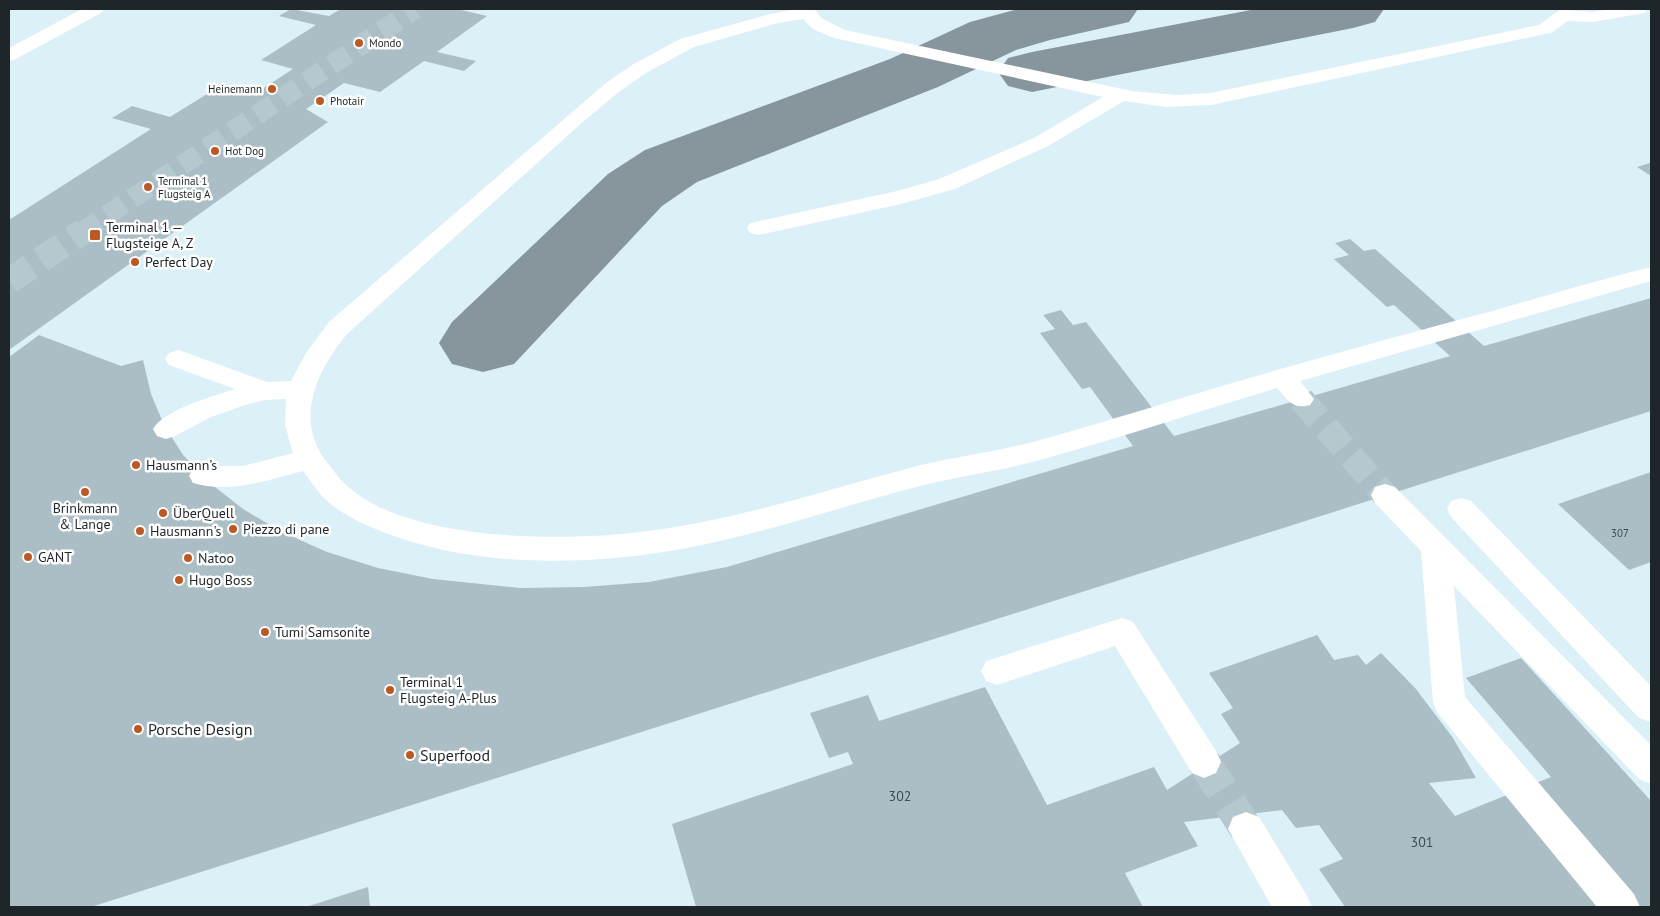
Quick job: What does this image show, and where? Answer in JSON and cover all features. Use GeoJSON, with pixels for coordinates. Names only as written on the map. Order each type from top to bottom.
{"type":"FeatureCollection","features":[{"type":"Feature","properties":{"kind":"lane"},"geometry":{"type":"LineString","coordinates":[[9,55],[95,9]]}},
{"type":"Feature","properties":{"kind":"lane"},"geometry":{"type":"LineString","coordinates":[[1540,10],[1564,15],[1599,16],[1639,9]]}},
{"type":"Feature","properties":{"kind":"lane"},"geometry":{"type":"LineString","coordinates":[[1564,15],[1545,29],[1189,102],[1160,101],[1120,95],[840,34],[815,22],[807,11],[767,20],[687,43],[639,69],[613,87],[338,328],[324,344],[306,373],[300,390],[297,409],[299,433],[310,458],[326,481],[344,498],[382,520],[406,530],[437,538],[507,547],[629,545],[693,537],[728,529],[913,477],[1027,453],[1283,378],[1651,274]]}},
{"type":"Feature","properties":{"kind":"lane"},"geometry":{"type":"LineString","coordinates":[[758,228],[901,197],[947,184],[1041,142],[1120,95]]}},
{"type":"Feature","properties":{"kind":"lane"},"geometry":{"type":"LineString","coordinates":[[178,359],[265,391]]}},
{"type":"Feature","properties":{"kind":"lane"},"geometry":{"type":"LineString","coordinates":[[1283,378],[1301,399]]}},
{"type":"Feature","properties":{"kind":"lane"},"geometry":{"type":"LineString","coordinates":[[166,429],[207,408],[240,396],[265,391],[300,390]]}},
{"type":"Feature","properties":{"kind":"lane"},"geometry":{"type":"LineString","coordinates":[[203,476],[243,476],[310,458]]}},
{"type":"Feature","properties":{"kind":"lane"},"geometry":{"type":"LineString","coordinates":[[1384,495],[1651,768]]}},
{"type":"Feature","properties":{"kind":"lane"},"geometry":{"type":"LineString","coordinates":[[1461,509],[1651,708]]}},
{"type":"Feature","properties":{"kind":"lane"},"geometry":{"type":"LineString","coordinates":[[1436,549],[1449,702],[1621,907]]}},
{"type":"Feature","properties":{"kind":"lane"},"geometry":{"type":"LineString","coordinates":[[997,671],[1122,631],[1204,762]]}},
{"type":"Feature","properties":{"kind":"lane"},"geometry":{"type":"LineString","coordinates":[[1246,829],[1293,907]]}},
{"type":"Feature","properties":{"kind":"building","name":"Terminal 1 Flugsteig A"},"geometry":{"type":"Polygon","coordinates":[[[291,9],[329,16],[341,9],[457,9],[487,16],[437,52],[476,61],[464,71],[424,61],[380,92],[344,83],[306,109],[328,122],[9,350],[9,220],[151,129],[112,118],[132,106],[170,117],[223,84],[256,93],[293,69],[261,60],[316,25],[279,16],[291,9]]]}},
{"type":"Feature","properties":{"kind":"building"},"geometry":{"type":"Polygon","coordinates":[[[1650,163],[1651,176],[1637,167],[1650,163]]]}},
{"type":"Feature","properties":{"kind":"building","name":"Terminal 1 Flugsteig A-Plus"},"geometry":{"type":"Polygon","coordinates":[[[1350,239],[1364,251],[1375,249],[1484,346],[1651,298],[1651,411],[91,907],[9,907],[9,357],[39,335],[121,366],[143,360],[151,394],[164,425],[183,455],[210,483],[243,509],[282,532],[327,552],[378,568],[433,579],[520,588],[584,587],[649,582],[727,567],[1133,446],[1090,387],[1082,389],[1040,333],[1055,329],[1043,315],[1061,310],[1073,325],[1086,322],[1174,436],[1450,356],[1394,305],[1387,307],[1334,259],[1349,255],[1335,243],[1350,239]]]}},
{"type":"Feature","properties":{"kind":"building"},"geometry":{"type":"Polygon","coordinates":[[[1651,472],[1651,562],[1629,570],[1558,504],[1651,472]]]}},
{"type":"Feature","properties":{"kind":"building"},"geometry":{"type":"Polygon","coordinates":[[[1317,635],[1334,660],[1358,655],[1366,665],[1381,653],[1416,689],[1453,738],[1476,778],[1429,783],[1455,816],[1551,777],[1466,678],[1521,658],[1651,801],[1651,907],[1345,907],[1319,869],[1343,859],[1319,825],[1296,828],[1282,810],[1184,822],[1198,846],[1125,873],[1143,907],[696,907],[672,824],[853,764],[848,752],[829,758],[810,713],[868,695],[879,721],[985,687],[1047,805],[1154,767],[1167,790],[1240,743],[1221,714],[1233,708],[1209,673],[1317,635]]]}},
{"type":"Feature","properties":{"kind":"building"},"geometry":{"type":"Polygon","coordinates":[[[368,887],[370,907],[306,907],[368,887]]]}},
{"type":"Feature","properties":{"kind":"taxiway"},"geometry":{"type":"LineString","coordinates":[[483,343],[635,190],[671,166],[914,73],[993,36],[1038,23],[1107,9]]}},
{"type":"Feature","properties":{"kind":"taxiway"},"geometry":{"type":"LineString","coordinates":[[1032,72],[1353,9]]}},
{"type":"Feature","properties":{"kind":"tunnel"},"geometry":{"type":"LineString","coordinates":[[82,232],[415,9]]}},
{"type":"Feature","properties":{"kind":"tunnel"},"geometry":{"type":"LineString","coordinates":[[9,281],[84,231]]}},
{"type":"Feature","properties":{"kind":"tunnel"},"geometry":{"type":"LineString","coordinates":[[1301,399],[1385,495]]}},
{"type":"Feature","properties":{"kind":"tunnel"},"geometry":{"type":"LineString","coordinates":[[1204,762],[1246,829]]}},
{"type":"Feature","properties":{"kind":"place","name":"Mondo"},"geometry":{"type":"Point","coordinates":[359,43]}},
{"type":"Feature","properties":{"kind":"place","name":"Heinemann"},"geometry":{"type":"Point","coordinates":[272,89]}},
{"type":"Feature","properties":{"kind":"place","name":"Photair"},"geometry":{"type":"Point","coordinates":[320,101]}},
{"type":"Feature","properties":{"kind":"place","name":"Hot Dog"},"geometry":{"type":"Point","coordinates":[215,151]}},
{"type":"Feature","properties":{"kind":"place","name":"Terminal 1 Flugsteig A"},"geometry":{"type":"Point","coordinates":[148,187]}},
{"type":"Feature","properties":{"kind":"place","name":"Terminal 1 — Flugsteige A, Z"},"geometry":{"type":"Point","coordinates":[95,235]}},
{"type":"Feature","properties":{"kind":"place","name":"Perfect Day"},"geometry":{"type":"Point","coordinates":[135,262]}},
{"type":"Feature","properties":{"kind":"place","name":"Hausmann’s"},"geometry":{"type":"Point","coordinates":[136,465]}},
{"type":"Feature","properties":{"kind":"place","name":"Brinkmann & Lange"},"geometry":{"type":"Point","coordinates":[85,492]}},
{"type":"Feature","properties":{"kind":"place","name":"ÜberQuell"},"geometry":{"type":"Point","coordinates":[163,513]}},
{"type":"Feature","properties":{"kind":"place","name":"Piezzo di pane"},"geometry":{"type":"Point","coordinates":[233,529]}},
{"type":"Feature","properties":{"kind":"place","name":"Hausmann's"},"geometry":{"type":"Point","coordinates":[140,531]}},
{"type":"Feature","properties":{"kind":"place","name":"GANT"},"geometry":{"type":"Point","coordinates":[28,557]}},
{"type":"Feature","properties":{"kind":"place","name":"Natoo"},"geometry":{"type":"Point","coordinates":[188,558]}},
{"type":"Feature","properties":{"kind":"place","name":"Hugo Boss"},"geometry":{"type":"Point","coordinates":[179,580]}},
{"type":"Feature","properties":{"kind":"place","name":"Tumi Samsonite"},"geometry":{"type":"Point","coordinates":[265,632]}},
{"type":"Feature","properties":{"kind":"place","name":"Terminal 1 Flugsteig A-Plus"},"geometry":{"type":"Point","coordinates":[390,690]}},
{"type":"Feature","properties":{"kind":"place","name":"Porsche Design"},"geometry":{"type":"Point","coordinates":[138,729]}},
{"type":"Feature","properties":{"kind":"place","name":"Superfood"},"geometry":{"type":"Point","coordinates":[410,755]}}]}
